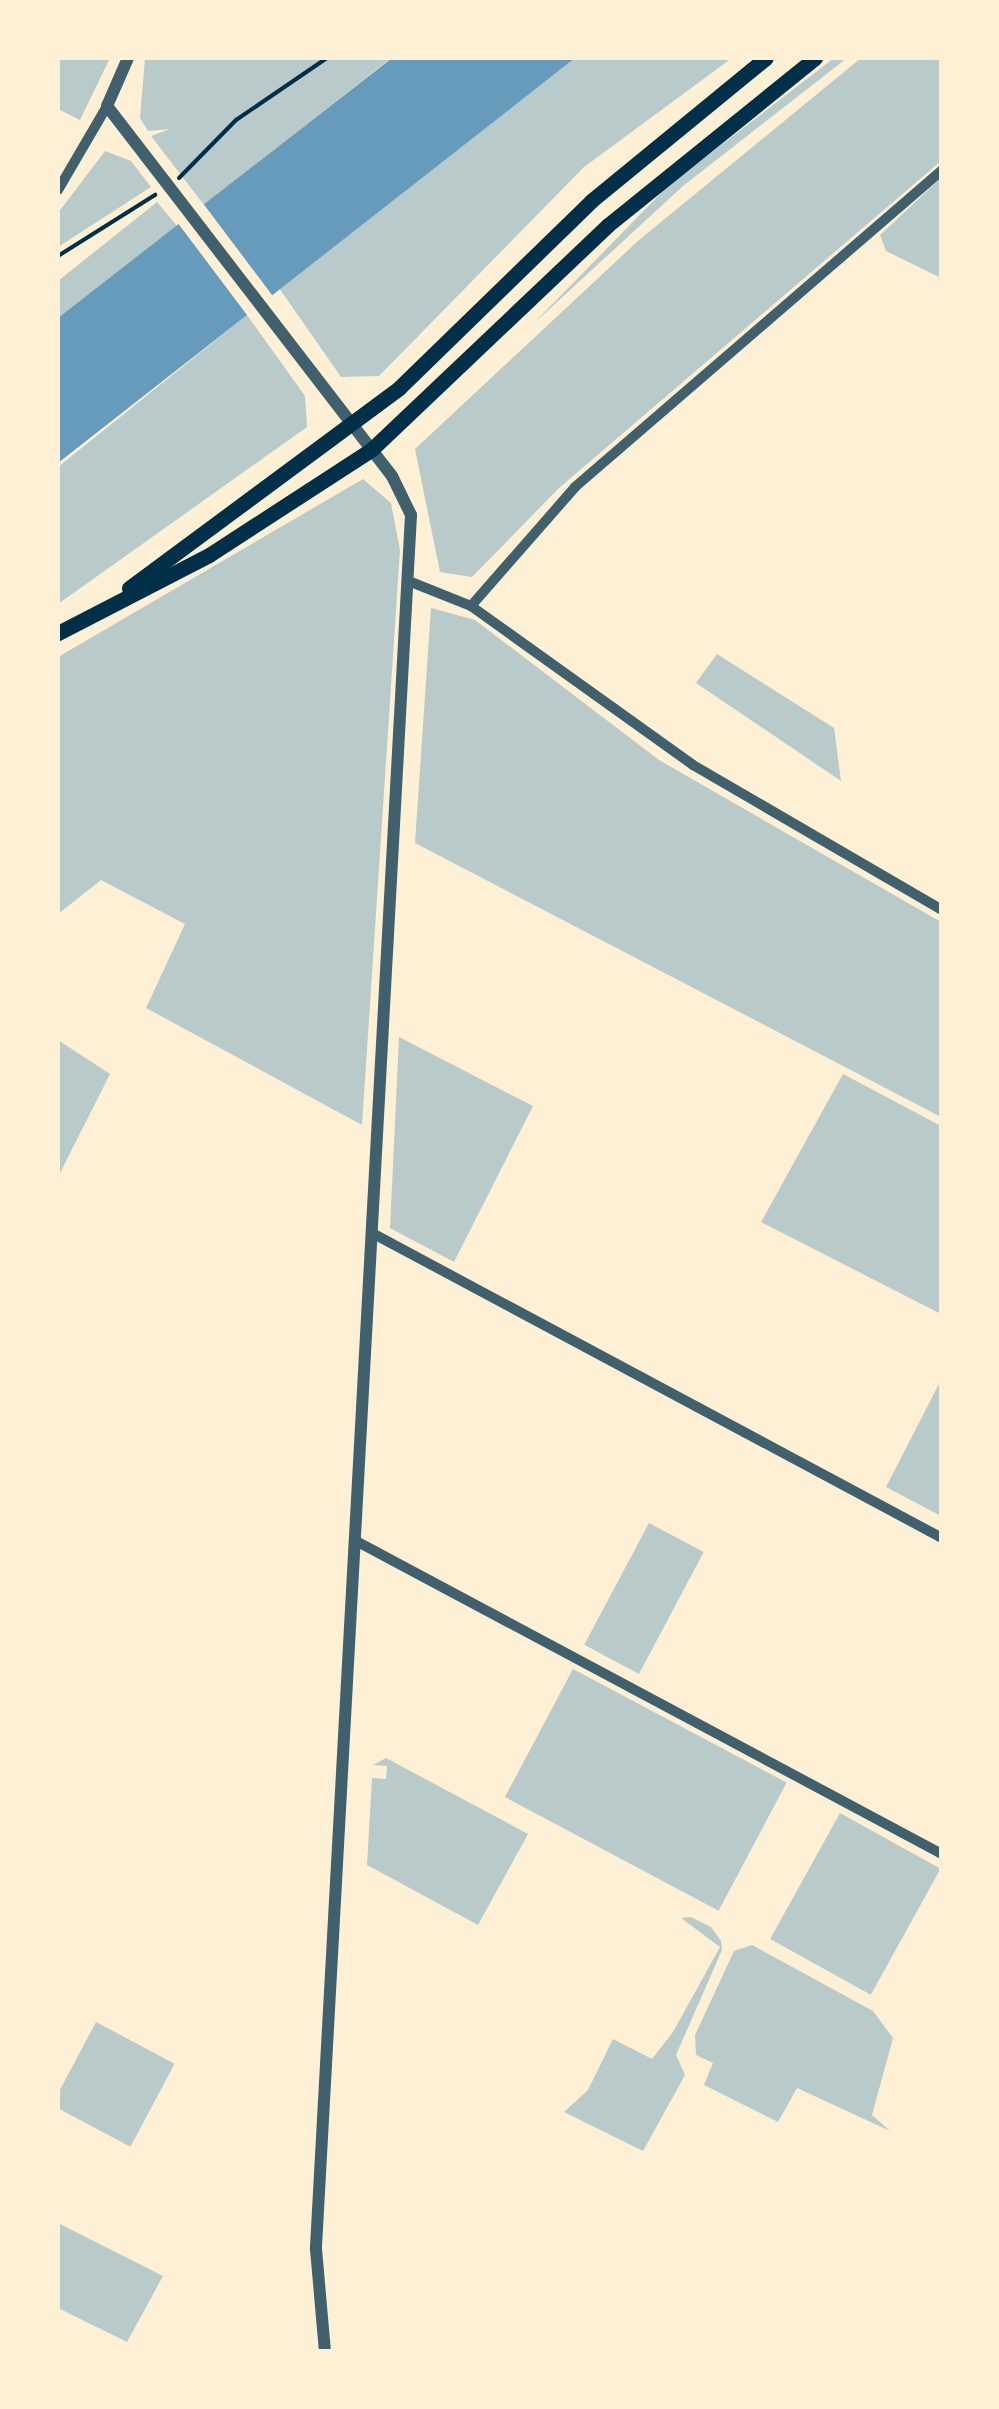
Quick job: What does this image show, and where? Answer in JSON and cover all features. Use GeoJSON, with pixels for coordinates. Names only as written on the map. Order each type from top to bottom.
{"type":"FeatureCollection","features":[{"type":"Feature","properties":{"kind":"main road"},"geometry":{"type":"LineString","coordinates":[[118,598],[185,538],[352,424],[591,201],[766,58]]}},
{"type":"Feature","properties":{"kind":"main road"},"geometry":{"type":"LineString","coordinates":[[58,633],[118,598],[209,555],[372,449],[608,225],[816,58]]}},
{"type":"Feature","properties":{"kind":"street"},"geometry":{"type":"LineString","coordinates":[[58,190],[107,106],[128,58]]}},
{"type":"Feature","properties":{"kind":"street"},"geometry":{"type":"LineString","coordinates":[[107,106],[372,449],[411,516],[411,582],[316,2249],[326,2352]]}},
{"type":"Feature","properties":{"kind":"street"},"geometry":{"type":"LineString","coordinates":[[471,606],[575,487],[942,170]]}},
{"type":"Feature","properties":{"kind":"street"},"geometry":{"type":"LineString","coordinates":[[411,582],[471,606],[693,765],[942,910]]}},
{"type":"Feature","properties":{"kind":"street"},"geometry":{"type":"LineString","coordinates":[[372,1234],[942,1538]]}},
{"type":"Feature","properties":{"kind":"street"},"geometry":{"type":"LineString","coordinates":[[356,1542],[942,1854]]}},
{"type":"Feature","properties":{"kind":"path"},"geometry":{"type":"LineString","coordinates":[[58,256],[187,172],[236,120],[327,58]]}},
{"type":"Feature","properties":{"kind":"shaded area"},"geometry":{"type":"Polygon","coordinates":[[[58,58],[110,58],[80,120],[58,109],[58,58]]]}},
{"type":"Feature","properties":{"kind":"shaded area"},"geometry":{"type":"Polygon","coordinates":[[[145,58],[391,58],[204,205],[151,136],[170,129],[148,131],[140,118],[145,58]]]}},
{"type":"Feature","properties":{"kind":"shaded area"},"geometry":{"type":"Polygon","coordinates":[[[575,58],[732,58],[584,167],[379,376],[341,377],[279,288],[575,58]]]}},
{"type":"Feature","properties":{"kind":"shaded area"},"geometry":{"type":"Polygon","coordinates":[[[834,58],[847,58],[683,186],[532,325],[668,186],[834,58]]]}},
{"type":"Feature","properties":{"kind":"shaded area"},"geometry":{"type":"Polygon","coordinates":[[[861,58],[941,58],[941,161],[559,488],[472,577],[440,572],[415,449],[639,240],[861,58]]]}},
{"type":"Feature","properties":{"kind":"shaded area"},"geometry":{"type":"Polygon","coordinates":[[[105,151],[131,161],[151,187],[58,247],[58,213],[105,151]]]}},
{"type":"Feature","properties":{"kind":"shaded area"},"geometry":{"type":"Polygon","coordinates":[[[941,178],[941,278],[886,251],[880,235],[941,178]]]}},
{"type":"Feature","properties":{"kind":"shaded area"},"geometry":{"type":"Polygon","coordinates":[[[157,202],[178,227],[58,318],[58,281],[157,202]]]}},
{"type":"Feature","properties":{"kind":"shaded area"},"geometry":{"type":"Polygon","coordinates":[[[247,315],[305,396],[307,427],[58,604],[58,467],[247,315]]]}},
{"type":"Feature","properties":{"kind":"shaded area"},"geometry":{"type":"Polygon","coordinates":[[[363,479],[391,503],[400,550],[362,1125],[146,1008],[185,924],[101,880],[58,914],[58,657],[363,479]]]}},
{"type":"Feature","properties":{"kind":"shaded area"},"geometry":{"type":"Polygon","coordinates":[[[431,608],[475,620],[659,760],[941,922],[941,1117],[415,843],[431,608]]]}},
{"type":"Feature","properties":{"kind":"shaded area"},"geometry":{"type":"Polygon","coordinates":[[[717,654],[834,728],[841,781],[696,683],[717,654]]]}},
{"type":"Feature","properties":{"kind":"shaded area"},"geometry":{"type":"Polygon","coordinates":[[[399,1037],[533,1106],[454,1262],[390,1228],[399,1037]]]}},
{"type":"Feature","properties":{"kind":"shaded area"},"geometry":{"type":"Polygon","coordinates":[[[58,1040],[110,1074],[58,1177],[58,1040]]]}},
{"type":"Feature","properties":{"kind":"shaded area"},"geometry":{"type":"Polygon","coordinates":[[[843,1074],[941,1126],[941,1314],[761,1222],[843,1074]]]}},
{"type":"Feature","properties":{"kind":"shaded area"},"geometry":{"type":"Polygon","coordinates":[[[941,1380],[941,1516],[886,1487],[941,1380]]]}},
{"type":"Feature","properties":{"kind":"shaded area"},"geometry":{"type":"Polygon","coordinates":[[[649,1523],[704,1552],[639,1674],[584,1645],[649,1523]]]}},
{"type":"Feature","properties":{"kind":"shaded area"},"geometry":{"type":"Polygon","coordinates":[[[573,1669],[787,1783],[719,1911],[505,1797],[573,1669]]]}},
{"type":"Feature","properties":{"kind":"shaded area"},"geometry":{"type":"Polygon","coordinates":[[[386,1758],[528,1834],[478,1925],[367,1865],[372,1778],[386,1779],[387,1766],[373,1765],[386,1758]]]}},
{"type":"Feature","properties":{"kind":"shaded area"},"geometry":{"type":"Polygon","coordinates":[[[840,1813],[941,1869],[871,1995],[770,1939],[840,1813]]]}},
{"type":"Feature","properties":{"kind":"shaded area"},"geometry":{"type":"Polygon","coordinates":[[[691,1917],[711,1927],[722,1950],[676,2055],[685,2075],[643,2151],[564,2112],[588,2090],[613,2039],[652,2059],[673,2032],[720,1947],[681,1918],[691,1917]]]}},
{"type":"Feature","properties":{"kind":"shaded area"},"geometry":{"type":"Polygon","coordinates":[[[752,1945],[873,2011],[893,2038],[872,2115],[890,2131],[797,2088],[778,2122],[704,2085],[713,2063],[696,2055],[695,2035],[734,1951],[752,1945]]]}},
{"type":"Feature","properties":{"kind":"shaded area"},"geometry":{"type":"Polygon","coordinates":[[[96,2022],[175,2064],[130,2147],[58,2108],[58,2093],[96,2022]]]}},
{"type":"Feature","properties":{"kind":"shaded area"},"geometry":{"type":"Polygon","coordinates":[[[58,2223],[163,2276],[127,2342],[58,2308],[58,2223]]]}},
{"type":"Feature","properties":{"kind":"water"},"geometry":{"type":"Polygon","coordinates":[[[392,58],[575,58],[58,463],[58,318],[392,58]]]}},
{"type":"Feature","properties":{"kind":"pier"},"geometry":{"type":"Polygon","coordinates":[[[202,202],[275,299],[249,318],[176,221],[202,202]]]}}]}
